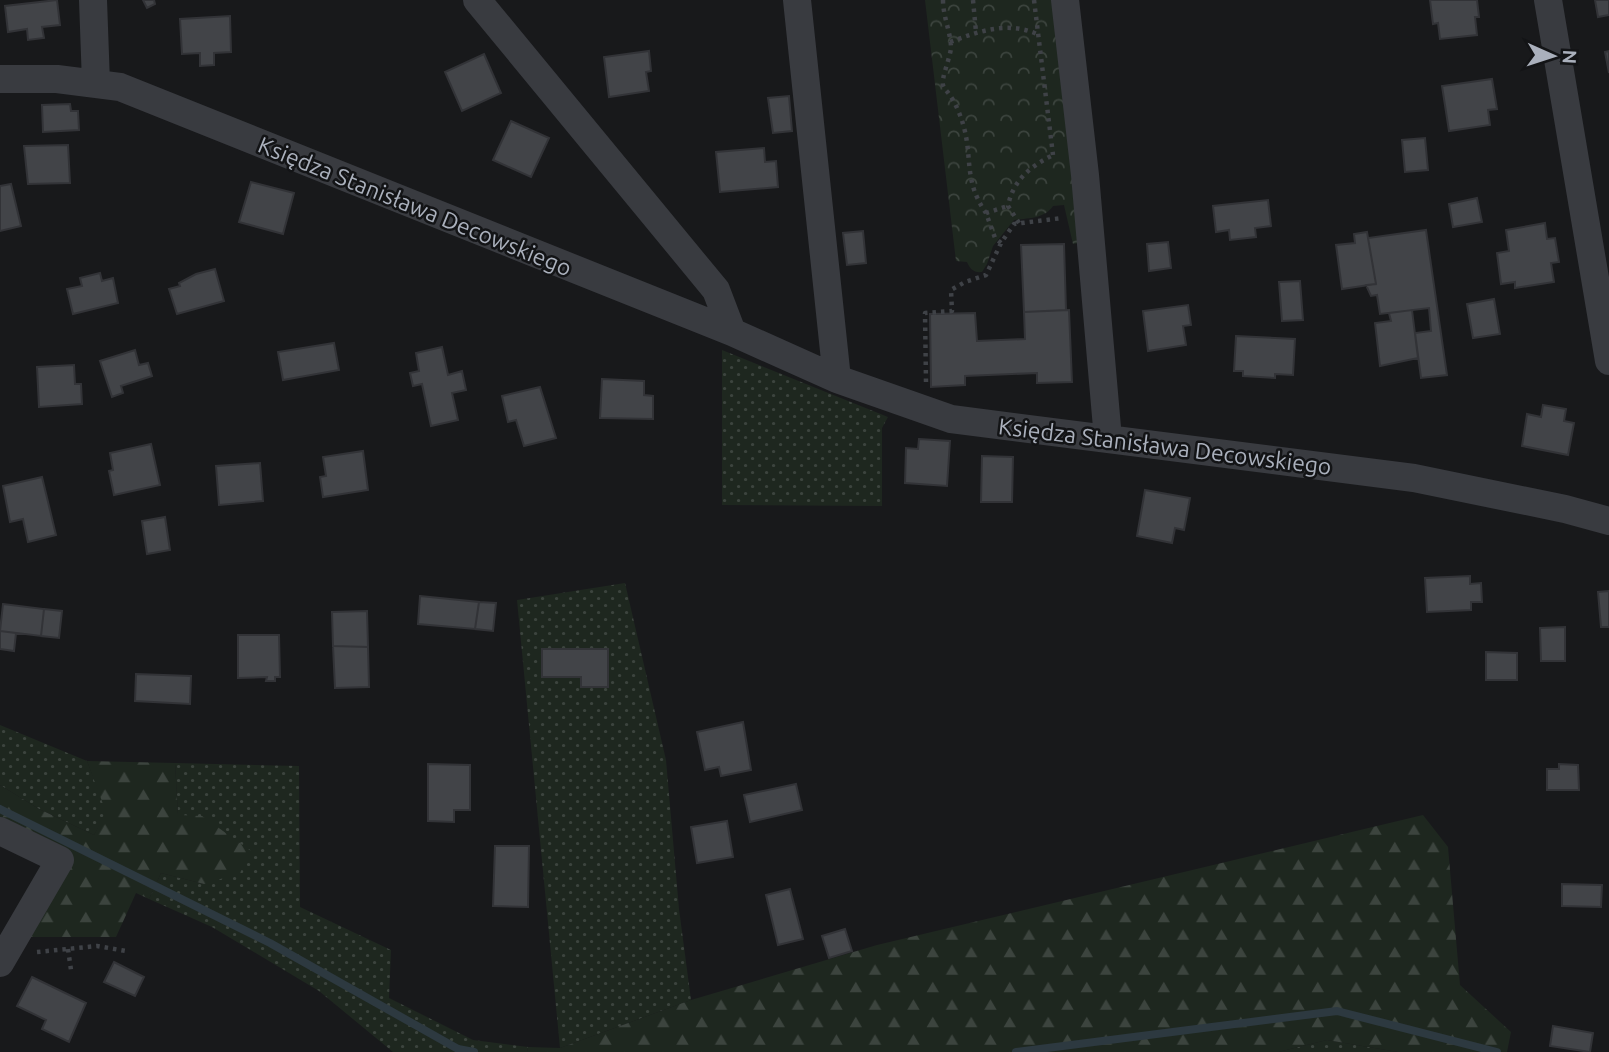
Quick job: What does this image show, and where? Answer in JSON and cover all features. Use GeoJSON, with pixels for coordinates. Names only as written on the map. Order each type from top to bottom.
{"type":"FeatureCollection","features":[{"type":"Feature","properties":{"kind":"street"},"geometry":{"type":"LineString","coordinates":[[93,0],[96,83]]}},
{"type":"Feature","properties":{"kind":"street"},"geometry":{"type":"LineString","coordinates":[[477,0],[716,290],[732,332]]}},
{"type":"Feature","properties":{"kind":"street"},"geometry":{"type":"LineString","coordinates":[[797,0],[837,379]]}},
{"type":"Feature","properties":{"kind":"street"},"geometry":{"type":"LineString","coordinates":[[1065,0],[1085,175],[1108,439]]}},
{"type":"Feature","properties":{"kind":"street"},"geometry":{"type":"LineString","coordinates":[[1548,0],[1609,360]]}},
{"type":"Feature","properties":{"kind":"street","name":"Księdza Stanisława Decowskiego"},"geometry":{"type":"LineString","coordinates":[[0,79],[96,83],[120,87],[732,332],[837,379],[951,419],[1414,478],[1565,509],[1609,521]]}},
{"type":"Feature","properties":{"kind":"street"},"geometry":{"type":"LineString","coordinates":[[0,831],[60,860],[3,958]]}},
{"type":"Feature","properties":{"kind":"path"},"geometry":{"type":"LineString","coordinates":[[943,0],[943,15],[950,41],[943,86],[950,94],[963,124],[968,170],[977,200],[986,213],[995,238],[1001,243]]}},
{"type":"Feature","properties":{"kind":"path"},"geometry":{"type":"LineString","coordinates":[[974,0],[976,32]]}},
{"type":"Feature","properties":{"kind":"path"},"geometry":{"type":"LineString","coordinates":[[1034,0],[1052,155],[1056,167]]}},
{"type":"Feature","properties":{"kind":"path"},"geometry":{"type":"LineString","coordinates":[[950,41],[996,27],[1026,29],[1038,34]]}},
{"type":"Feature","properties":{"kind":"path"},"geometry":{"type":"LineString","coordinates":[[1008,206],[1018,181],[1033,165],[1052,155]]}},
{"type":"Feature","properties":{"kind":"path"},"geometry":{"type":"LineString","coordinates":[[986,213],[1008,206]]}},
{"type":"Feature","properties":{"kind":"path"},"geometry":{"type":"LineString","coordinates":[[1008,206],[1019,223]]}},
{"type":"Feature","properties":{"kind":"path"},"geometry":{"type":"LineString","coordinates":[[1061,209],[1066,230]]}},
{"type":"Feature","properties":{"kind":"path"},"geometry":{"type":"LineString","coordinates":[[925,393],[925,313],[952,311],[951,290],[986,275],[1001,243],[1014,224],[1062,217]]}},
{"type":"Feature","properties":{"kind":"path"},"geometry":{"type":"LineString","coordinates":[[3,958],[97,946],[126,951]]}},
{"type":"Feature","properties":{"kind":"path"},"geometry":{"type":"LineString","coordinates":[[68,949],[71,970]]}},
{"type":"Feature","properties":{"kind":"green space"},"geometry":{"type":"Polygon","coordinates":[[[925,0],[1057,0],[1079,243],[1073,244],[1064,205],[1053,206],[1040,216],[1014,220],[993,246],[982,272],[973,270],[967,262],[956,261],[925,0]]]}},
{"type":"Feature","properties":{"kind":"green space"},"geometry":{"type":"Polygon","coordinates":[[[722,350],[888,417],[882,428],[882,506],[722,505],[722,350]]]}},
{"type":"Feature","properties":{"kind":"green space"},"geometry":{"type":"Polygon","coordinates":[[[625,583],[666,760],[679,909],[691,1000],[560,1048],[517,600],[625,583]]]}},
{"type":"Feature","properties":{"kind":"green space"},"geometry":{"type":"Polygon","coordinates":[[[0,725],[87,761],[107,812],[94,835],[39,809],[0,785],[0,725]]]}},
{"type":"Feature","properties":{"kind":"green space"},"geometry":{"type":"Polygon","coordinates":[[[87,761],[175,763],[178,815],[202,816],[251,851],[240,873],[204,884],[161,873],[149,899],[136,893],[116,937],[30,937],[72,856],[0,823],[0,785],[39,809],[94,835],[106,812],[87,761]]]}},
{"type":"Feature","properties":{"kind":"green space"},"geometry":{"type":"Polygon","coordinates":[[[175,763],[299,766],[300,907],[391,950],[389,998],[473,1040],[528,1047],[527,1052],[393,1052],[319,991],[212,927],[149,899],[161,873],[204,884],[178,815],[175,763]]]}},
{"type":"Feature","properties":{"kind":"green space"},"geometry":{"type":"Polygon","coordinates":[[[1423,815],[1448,847],[1460,985],[1511,1032],[1507,1052],[1398,1052],[1327,1040],[1278,1052],[527,1052],[528,1047],[560,1048],[691,1000],[877,945],[1423,815]]]}},
{"type":"Feature","properties":{"kind":"green space"},"geometry":{"type":"Polygon","coordinates":[[[1327,1040],[1398,1052],[1278,1052],[1327,1040]]]}},
{"type":"Feature","properties":{"kind":"building"},"geometry":{"type":"Polygon","coordinates":[[[57,0],[60,25],[42,27],[44,38],[28,40],[27,29],[8,32],[5,6],[57,0]]]}},
{"type":"Feature","properties":{"kind":"building"},"geometry":{"type":"Polygon","coordinates":[[[143,0],[154,0],[155,4],[147,8],[143,0]]]}},
{"type":"Feature","properties":{"kind":"building"},"geometry":{"type":"Polygon","coordinates":[[[1430,0],[1477,0],[1477,35],[1440,39],[1438,23],[1433,24],[1430,0]]]}},
{"type":"Feature","properties":{"kind":"building"},"geometry":{"type":"Polygon","coordinates":[[[1595,0],[1609,0],[1609,15],[1598,17],[1595,0]]]}},
{"type":"Feature","properties":{"kind":"building"},"geometry":{"type":"Polygon","coordinates":[[[230,16],[231,52],[214,53],[214,65],[200,66],[200,53],[182,54],[180,19],[230,16]]]}},
{"type":"Feature","properties":{"kind":"building"},"geometry":{"type":"Polygon","coordinates":[[[649,51],[651,71],[646,72],[649,91],[609,97],[604,57],[649,51]]]}},
{"type":"Feature","properties":{"kind":"building"},"geometry":{"type":"Polygon","coordinates":[[[1609,51],[1609,73],[1605,52],[1609,51]]]}},
{"type":"Feature","properties":{"kind":"building"},"geometry":{"type":"Polygon","coordinates":[[[484,54],[501,93],[462,111],[445,72],[484,54]]]}},
{"type":"Feature","properties":{"kind":"building"},"geometry":{"type":"Polygon","coordinates":[[[1492,79],[1497,109],[1488,110],[1490,125],[1449,131],[1442,86],[1492,79]]]}},
{"type":"Feature","properties":{"kind":"building"},"geometry":{"type":"Polygon","coordinates":[[[789,96],[792,131],[773,133],[768,98],[789,96]]]}},
{"type":"Feature","properties":{"kind":"building"},"geometry":{"type":"Polygon","coordinates":[[[70,104],[71,111],[78,111],[79,130],[43,132],[42,105],[70,104]]]}},
{"type":"Feature","properties":{"kind":"building"},"geometry":{"type":"Polygon","coordinates":[[[511,121],[549,138],[531,177],[493,160],[511,121]]]}},
{"type":"Feature","properties":{"kind":"building"},"geometry":{"type":"Polygon","coordinates":[[[1425,138],[1428,170],[1405,172],[1402,140],[1425,138]]]}},
{"type":"Feature","properties":{"kind":"building"},"geometry":{"type":"Polygon","coordinates":[[[68,145],[70,183],[28,184],[24,146],[68,145]]]}},
{"type":"Feature","properties":{"kind":"building"},"geometry":{"type":"Polygon","coordinates":[[[764,148],[765,162],[776,161],[778,187],[720,192],[716,152],[764,148]]]}},
{"type":"Feature","properties":{"kind":"building"},"geometry":{"type":"Polygon","coordinates":[[[251,182],[294,193],[283,234],[239,222],[251,182]]]}},
{"type":"Feature","properties":{"kind":"building"},"geometry":{"type":"Polygon","coordinates":[[[11,184],[21,226],[0,231],[0,186],[11,184]]]}},
{"type":"Feature","properties":{"kind":"building"},"geometry":{"type":"Polygon","coordinates":[[[1477,198],[1482,222],[1453,227],[1449,204],[1477,198]]]}},
{"type":"Feature","properties":{"kind":"building"},"geometry":{"type":"Polygon","coordinates":[[[1268,200],[1271,226],[1255,228],[1256,237],[1230,240],[1229,230],[1216,232],[1213,206],[1268,200]]]}},
{"type":"Feature","properties":{"kind":"building"},"geometry":{"type":"Polygon","coordinates":[[[1545,223],[1547,239],[1555,238],[1559,262],[1551,263],[1554,282],[1515,288],[1515,282],[1501,284],[1497,253],[1509,251],[1506,230],[1545,223]]]}},
{"type":"Feature","properties":{"kind":"building"},"geometry":{"type":"Polygon","coordinates":[[[1426,230],[1447,375],[1421,378],[1415,333],[1431,331],[1429,308],[1380,314],[1377,295],[1371,296],[1366,285],[1376,284],[1368,238],[1426,230]]]}},
{"type":"Feature","properties":{"kind":"building"},"geometry":{"type":"Polygon","coordinates":[[[863,231],[866,263],[847,265],[843,233],[863,231]]]}},
{"type":"Feature","properties":{"kind":"building"},"geometry":{"type":"Polygon","coordinates":[[[1367,232],[1376,284],[1342,289],[1336,245],[1355,243],[1354,234],[1367,232]]]}},
{"type":"Feature","properties":{"kind":"building"},"geometry":{"type":"Polygon","coordinates":[[[1168,242],[1171,268],[1149,271],[1147,244],[1168,242]]]}},
{"type":"Feature","properties":{"kind":"building"},"geometry":{"type":"Polygon","coordinates":[[[1064,244],[1066,310],[1024,312],[1021,245],[1064,244]]]}},
{"type":"Feature","properties":{"kind":"building"},"geometry":{"type":"Polygon","coordinates":[[[215,269],[224,301],[177,314],[169,289],[180,286],[179,283],[196,274],[215,269]]]}},
{"type":"Feature","properties":{"kind":"building"},"geometry":{"type":"Polygon","coordinates":[[[100,273],[102,281],[113,278],[118,303],[73,314],[67,289],[82,286],[80,278],[100,273]]]}},
{"type":"Feature","properties":{"kind":"building"},"geometry":{"type":"Polygon","coordinates":[[[1300,281],[1303,320],[1282,321],[1279,282],[1300,281]]]}},
{"type":"Feature","properties":{"kind":"building"},"geometry":{"type":"Polygon","coordinates":[[[1494,299],[1500,334],[1473,338],[1467,304],[1494,299]]]}},
{"type":"Feature","properties":{"kind":"building"},"geometry":{"type":"Polygon","coordinates":[[[1188,305],[1191,325],[1183,326],[1186,345],[1148,351],[1143,311],[1188,305]]]}},
{"type":"Feature","properties":{"kind":"building"},"geometry":{"type":"Polygon","coordinates":[[[1069,310],[1072,382],[1037,383],[1037,373],[965,376],[965,385],[931,387],[930,314],[975,313],[977,341],[1025,339],[1024,312],[1069,310]]]}},
{"type":"Feature","properties":{"kind":"building"},"geometry":{"type":"Polygon","coordinates":[[[1412,310],[1418,358],[1380,366],[1375,323],[1391,321],[1389,313],[1412,310]]]}},
{"type":"Feature","properties":{"kind":"building"},"geometry":{"type":"Polygon","coordinates":[[[1236,336],[1295,339],[1293,375],[1275,374],[1275,378],[1243,376],[1243,371],[1234,371],[1236,336]]]}},
{"type":"Feature","properties":{"kind":"building"},"geometry":{"type":"Polygon","coordinates":[[[334,343],[339,370],[283,380],[278,352],[334,343]]]}},
{"type":"Feature","properties":{"kind":"building"},"geometry":{"type":"Polygon","coordinates":[[[442,347],[448,375],[462,371],[466,390],[452,393],[458,420],[431,426],[422,384],[413,386],[410,373],[419,371],[416,353],[442,347]]]}},
{"type":"Feature","properties":{"kind":"building"},"geometry":{"type":"Polygon","coordinates":[[[135,350],[139,365],[148,363],[152,376],[121,386],[123,393],[112,397],[100,361],[135,350]]]}},
{"type":"Feature","properties":{"kind":"building"},"geometry":{"type":"Polygon","coordinates":[[[74,365],[75,384],[81,384],[82,404],[39,407],[37,367],[74,365]]]}},
{"type":"Feature","properties":{"kind":"building"},"geometry":{"type":"Polygon","coordinates":[[[602,379],[644,381],[644,395],[653,396],[653,419],[600,418],[602,379]]]}},
{"type":"Feature","properties":{"kind":"building"},"geometry":{"type":"Polygon","coordinates":[[[540,387],[556,438],[524,446],[516,420],[508,422],[502,396],[540,387]]]}},
{"type":"Feature","properties":{"kind":"building"},"geometry":{"type":"Polygon","coordinates":[[[1543,405],[1566,409],[1564,421],[1574,423],[1568,455],[1522,446],[1527,414],[1541,417],[1543,405]]]}},
{"type":"Feature","properties":{"kind":"building"},"geometry":{"type":"Polygon","coordinates":[[[919,439],[950,441],[947,486],[905,483],[906,448],[918,449],[919,439]]]}},
{"type":"Feature","properties":{"kind":"building"},"geometry":{"type":"Polygon","coordinates":[[[151,444],[160,485],[114,495],[109,471],[113,470],[110,453],[151,444]]]}},
{"type":"Feature","properties":{"kind":"building"},"geometry":{"type":"Polygon","coordinates":[[[363,451],[368,490],[323,497],[320,477],[326,476],[323,457],[363,451]]]}},
{"type":"Feature","properties":{"kind":"building"},"geometry":{"type":"Polygon","coordinates":[[[982,456],[1013,457],[1012,502],[981,502],[982,456]]]}},
{"type":"Feature","properties":{"kind":"building"},"geometry":{"type":"Polygon","coordinates":[[[260,463],[263,501],[219,505],[216,466],[260,463]]]}},
{"type":"Feature","properties":{"kind":"building"},"geometry":{"type":"Polygon","coordinates":[[[42,477],[56,535],[28,542],[23,519],[10,522],[3,486],[42,477]]]}},
{"type":"Feature","properties":{"kind":"building"},"geometry":{"type":"Polygon","coordinates":[[[1145,490],[1190,498],[1184,530],[1175,528],[1172,543],[1137,536],[1145,490]]]}},
{"type":"Feature","properties":{"kind":"building"},"geometry":{"type":"Polygon","coordinates":[[[165,517],[170,550],[147,554],[142,521],[165,517]]]}},
{"type":"Feature","properties":{"kind":"building"},"geometry":{"type":"Polygon","coordinates":[[[1470,576],[1470,584],[1481,583],[1482,602],[1471,602],[1471,610],[1427,612],[1425,578],[1470,576]]]}},
{"type":"Feature","properties":{"kind":"building"},"geometry":{"type":"Polygon","coordinates":[[[1609,591],[1609,627],[1601,627],[1598,592],[1609,591]]]}},
{"type":"Feature","properties":{"kind":"building"},"geometry":{"type":"Polygon","coordinates":[[[420,596],[479,602],[475,629],[418,624],[420,596]]]}},
{"type":"Feature","properties":{"kind":"building"},"geometry":{"type":"Polygon","coordinates":[[[479,602],[496,603],[493,631],[475,629],[479,602]]]}},
{"type":"Feature","properties":{"kind":"building"},"geometry":{"type":"Polygon","coordinates":[[[3,604],[44,609],[41,636],[0,631],[3,604]]]}},
{"type":"Feature","properties":{"kind":"building"},"geometry":{"type":"Polygon","coordinates":[[[44,609],[62,611],[59,638],[41,636],[44,609]]]}},
{"type":"Feature","properties":{"kind":"building"},"geometry":{"type":"Polygon","coordinates":[[[367,611],[368,647],[333,646],[332,612],[367,611]]]}},
{"type":"Feature","properties":{"kind":"building"},"geometry":{"type":"Polygon","coordinates":[[[1565,627],[1565,661],[1541,661],[1540,628],[1565,627]]]}},
{"type":"Feature","properties":{"kind":"building"},"geometry":{"type":"Polygon","coordinates":[[[0,631],[16,633],[14,651],[0,649],[0,631]]]}},
{"type":"Feature","properties":{"kind":"building"},"geometry":{"type":"Polygon","coordinates":[[[238,635],[279,635],[280,677],[275,677],[275,681],[266,681],[267,677],[238,678],[238,635]]]}},
{"type":"Feature","properties":{"kind":"building"},"geometry":{"type":"Polygon","coordinates":[[[333,646],[368,647],[369,687],[335,688],[333,646]]]}},
{"type":"Feature","properties":{"kind":"building"},"geometry":{"type":"Polygon","coordinates":[[[542,649],[608,649],[608,687],[581,687],[581,677],[542,677],[542,649]]]}},
{"type":"Feature","properties":{"kind":"building"},"geometry":{"type":"Polygon","coordinates":[[[1486,652],[1517,653],[1517,680],[1486,680],[1486,652]]]}},
{"type":"Feature","properties":{"kind":"building"},"geometry":{"type":"Polygon","coordinates":[[[136,674],[191,676],[190,704],[135,701],[136,674]]]}},
{"type":"Feature","properties":{"kind":"building"},"geometry":{"type":"Polygon","coordinates":[[[743,722],[751,770],[721,776],[719,767],[705,770],[697,732],[743,722]]]}},
{"type":"Feature","properties":{"kind":"building"},"geometry":{"type":"Polygon","coordinates":[[[428,764],[470,765],[470,810],[454,810],[454,822],[428,821],[428,764]]]}},
{"type":"Feature","properties":{"kind":"building"},"geometry":{"type":"Polygon","coordinates":[[[1559,764],[1578,765],[1579,790],[1547,790],[1547,769],[1559,769],[1559,764]]]}},
{"type":"Feature","properties":{"kind":"building"},"geometry":{"type":"Polygon","coordinates":[[[796,784],[802,810],[750,822],[744,795],[796,784]]]}},
{"type":"Feature","properties":{"kind":"building"},"geometry":{"type":"Polygon","coordinates":[[[727,821],[733,857],[697,863],[691,827],[727,821]]]}},
{"type":"Feature","properties":{"kind":"building"},"geometry":{"type":"Polygon","coordinates":[[[495,846],[529,846],[528,907],[493,906],[495,846]]]}},
{"type":"Feature","properties":{"kind":"building"},"geometry":{"type":"Polygon","coordinates":[[[1562,884],[1602,885],[1601,907],[1562,906],[1562,884]]]}},
{"type":"Feature","properties":{"kind":"building"},"geometry":{"type":"Polygon","coordinates":[[[790,889],[803,939],[778,945],[766,895],[790,889]]]}},
{"type":"Feature","properties":{"kind":"building"},"geometry":{"type":"Polygon","coordinates":[[[845,929],[852,951],[829,958],[822,936],[845,929]]]}},
{"type":"Feature","properties":{"kind":"building"},"geometry":{"type":"Polygon","coordinates":[[[114,962],[144,977],[135,996],[104,982],[114,962]]]}},
{"type":"Feature","properties":{"kind":"building"},"geometry":{"type":"Polygon","coordinates":[[[32,977],[86,1003],[69,1042],[42,1029],[46,1020],[17,1006],[32,977]]]}},
{"type":"Feature","properties":{"kind":"building"},"geometry":{"type":"Polygon","coordinates":[[[1553,1026],[1593,1033],[1590,1052],[1550,1046],[1553,1026]]]}},
{"type":"Feature","properties":{"kind":"waterway"},"geometry":{"type":"LineString","coordinates":[[0,809],[270,943],[458,1049],[474,1052]]}},
{"type":"Feature","properties":{"kind":"waterway"},"geometry":{"type":"LineString","coordinates":[[1016,1052],[1337,1011],[1497,1052]]}}]}
